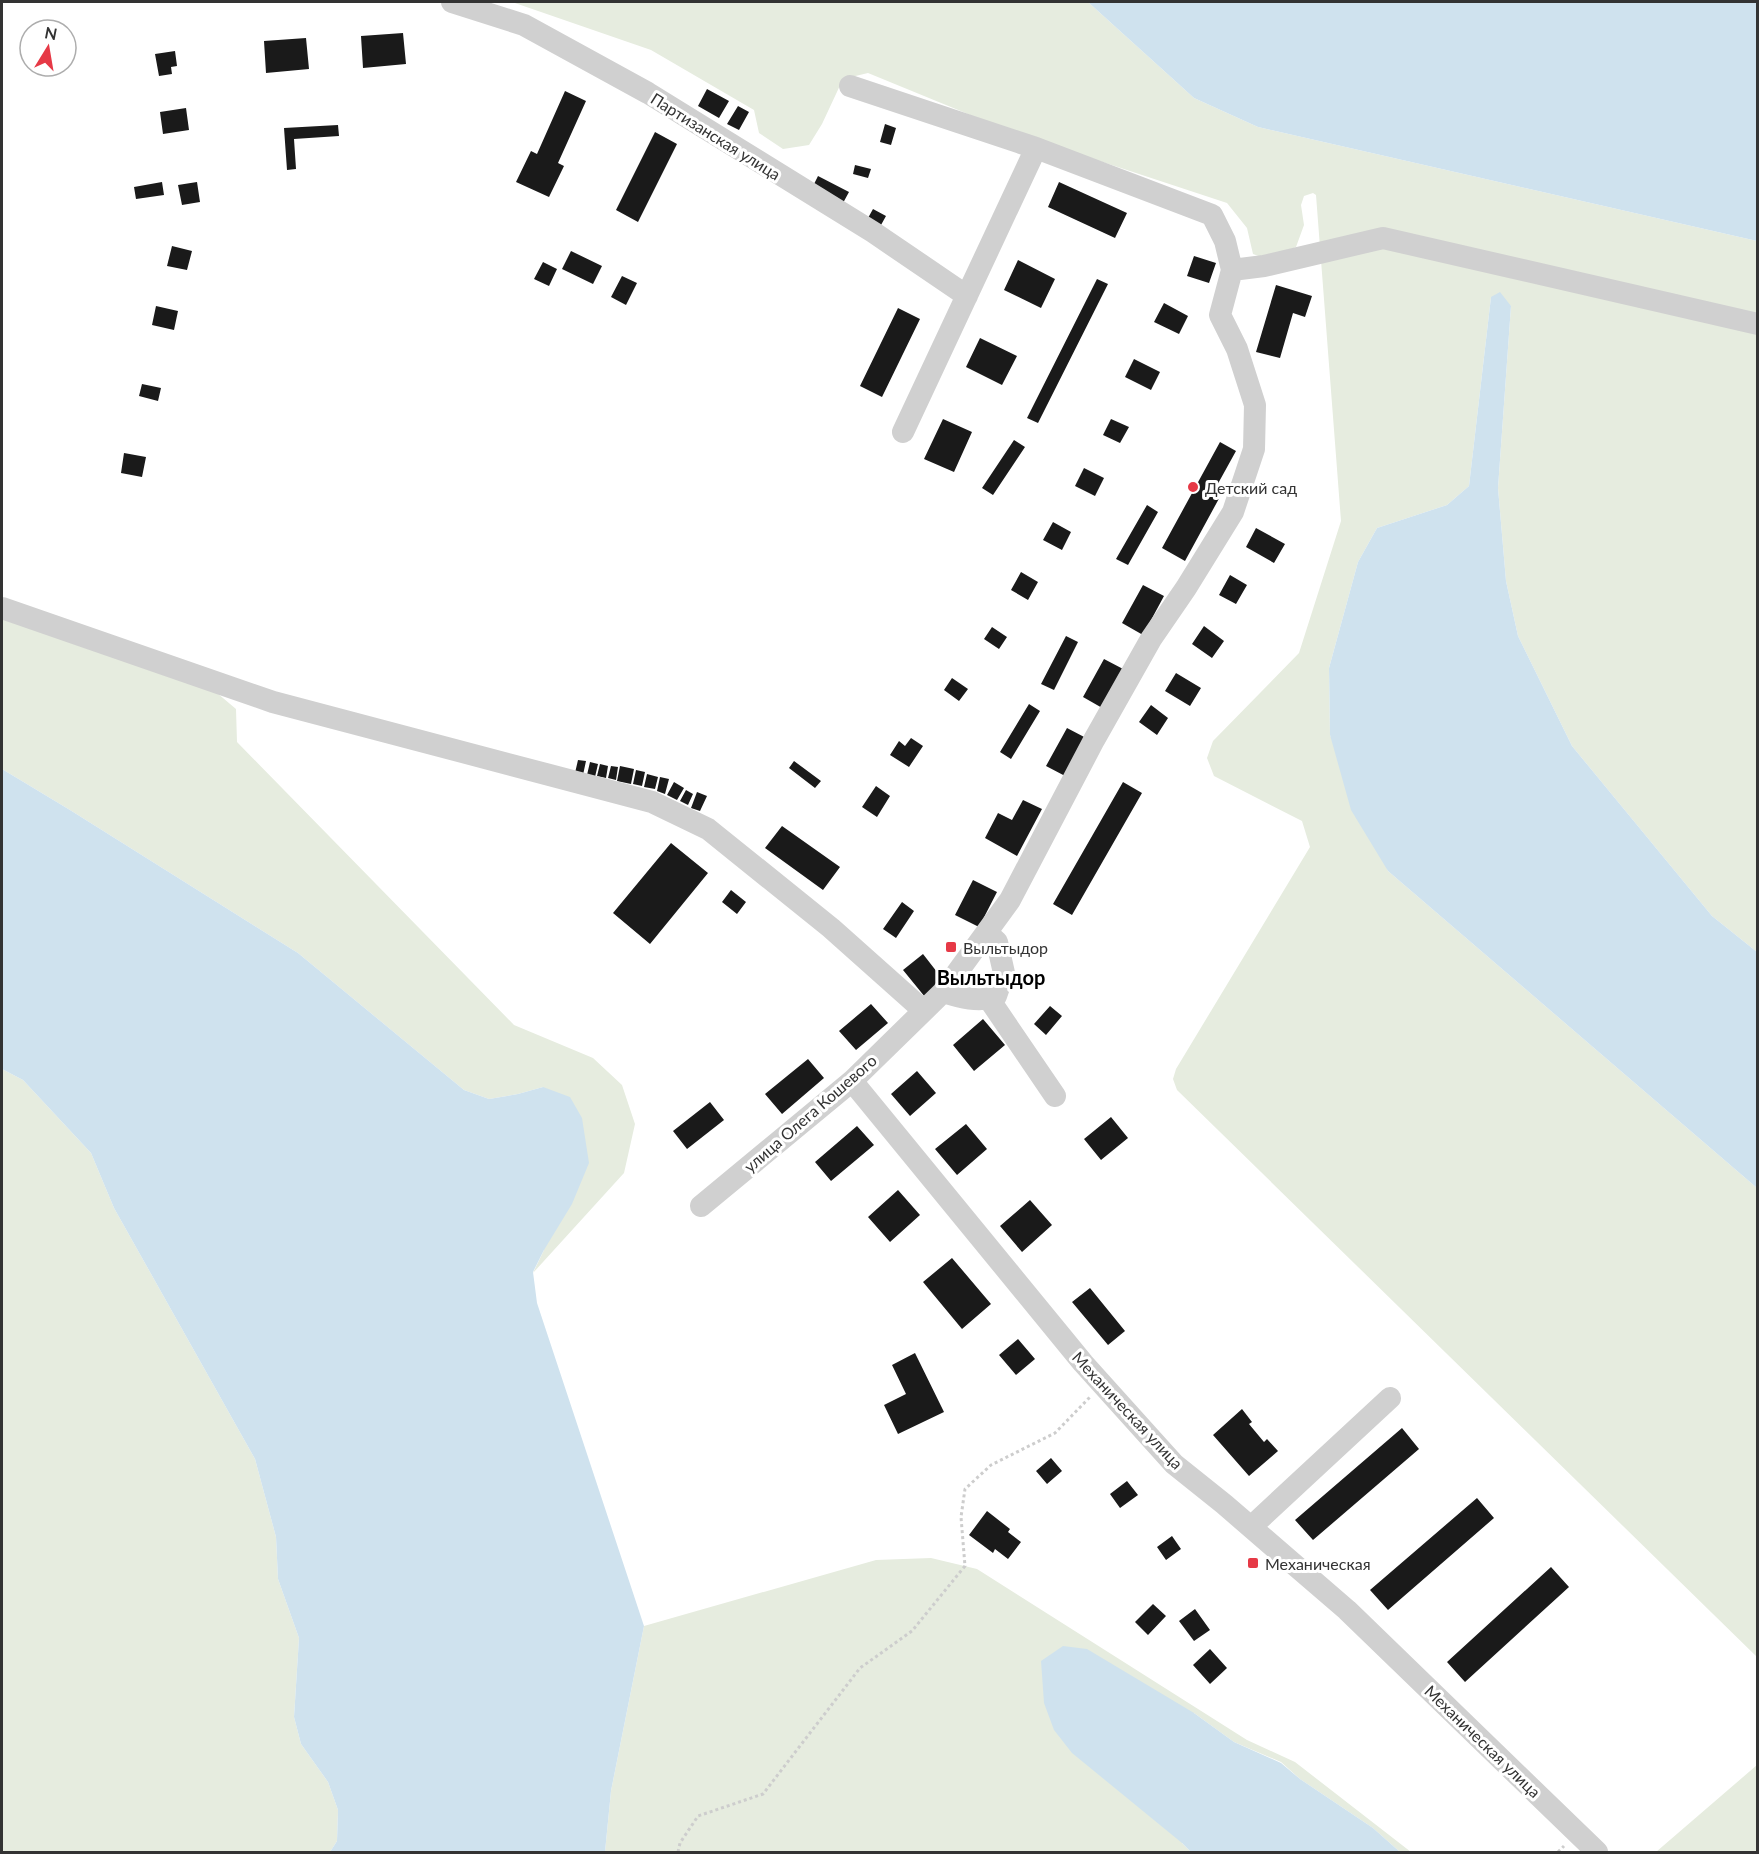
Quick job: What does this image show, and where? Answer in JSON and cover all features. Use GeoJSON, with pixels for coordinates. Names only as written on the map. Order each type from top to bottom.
{"type":"FeatureCollection","features":[{"type":"Feature","properties":{"kind":"street","name":"Партизанская улица"},"geometry":{"type":"LineString","coordinates":[[452,2],[524,25],[648,93],[873,232],[967,296]]}},
{"type":"Feature","properties":{"kind":"street"},"geometry":{"type":"LineString","coordinates":[[850,86],[1036,148],[1212,215],[1225,241],[1232,270],[1264,266],[1383,238],[1758,324]]}},
{"type":"Feature","properties":{"kind":"street"},"geometry":{"type":"LineString","coordinates":[[903,432],[1036,148]]}},
{"type":"Feature","properties":{"kind":"street","name":"улица Олега Кошевого"},"geometry":{"type":"LineString","coordinates":[[701,1206],[852,1081],[922,1010],[943,992],[1010,900],[1094,740],[1151,639],[1233,512],[1254,449],[1255,405],[1237,349],[1220,315],[1232,270]]}},
{"type":"Feature","properties":{"kind":"street"},"geometry":{"type":"LineString","coordinates":[[2,608],[273,702],[652,802],[708,829],[831,928],[922,1010]]}},
{"type":"Feature","properties":{"kind":"street"},"geometry":{"type":"LineString","coordinates":[[943,992],[978,999],[989,999],[996,996],[1004,973],[997,942],[987,933]]}},
{"type":"Feature","properties":{"kind":"street"},"geometry":{"type":"LineString","coordinates":[[989,999],[1054,1096]]}},
{"type":"Feature","properties":{"kind":"street","name":"Механическая улица"},"geometry":{"type":"LineString","coordinates":[[852,1081],[1091,1371],[1174,1464],[1347,1610],[1597,1852]]}},
{"type":"Feature","properties":{"kind":"street"},"geometry":{"type":"LineString","coordinates":[[1251,1527],[1390,1398]]}},
{"type":"Feature","properties":{"kind":"path"},"geometry":{"type":"LineString","coordinates":[[678,1852],[680,1843],[698,1816],[763,1794],[860,1668],[912,1631],[965,1566],[961,1517],[965,1489],[991,1465],[1055,1433],[1093,1394]]}},
{"type":"Feature","properties":{"kind":"shaded area"},"geometry":{"type":"Polygon","coordinates":[[[512,2],[1088,2],[1194,98],[1258,127],[1757,241],[1757,952],[1712,916],[1572,746],[1518,636],[1506,581],[1498,488],[1511,306],[1491,297],[1469,486],[1447,505],[1377,528],[1358,562],[1329,668],[1330,735],[1388,871],[1757,1188],[1757,1657],[1177,1090],[1173,1079],[1176,1069],[1310,847],[1302,821],[1214,776],[1207,758],[1213,741],[1299,653],[1341,521],[1316,195],[1313,193],[1304,196],[1301,205],[1304,225],[1296,247],[1267,259],[1253,254],[1247,228],[1227,203],[1042,142],[868,73],[843,79],[822,124],[809,145],[783,149],[759,133],[754,110],[651,50],[512,2]]]}},
{"type":"Feature","properties":{"kind":"shaded area"},"geometry":{"type":"Polygon","coordinates":[[[2,615],[204,682],[236,709],[237,742],[514,1025],[593,1058],[622,1085],[635,1124],[624,1173],[533,1273],[544,1250],[543,1087],[489,1099],[464,1090],[298,953],[2,769],[2,615]]]}},
{"type":"Feature","properties":{"kind":"shaded area"},"geometry":{"type":"Polygon","coordinates":[[[2,1069],[23,1080],[91,1153],[114,1208],[255,1459],[276,1537],[278,1579],[299,1638],[294,1717],[301,1744],[328,1782],[338,1810],[337,1841],[330,1852],[2,1852],[2,1069]]]}},
{"type":"Feature","properties":{"kind":"shaded area"},"geometry":{"type":"Polygon","coordinates":[[[931,1558],[977,1569],[1247,1740],[1295,1762],[1411,1852],[1400,1852],[1373,1828],[1300,1779],[1281,1762],[1234,1742],[1194,1713],[1182,1843],[1191,1852],[605,1852],[611,1791],[644,1626],[876,1560],[931,1558]]]}},
{"type":"Feature","properties":{"kind":"shaded area"},"geometry":{"type":"Polygon","coordinates":[[[1757,1765],[1757,1852],[1656,1852],[1757,1765]]]}},
{"type":"Feature","properties":{"kind":"water"},"geometry":{"type":"Polygon","coordinates":[[[1088,2],[1757,2],[1757,241],[1258,127],[1194,98],[1088,2]]]}},
{"type":"Feature","properties":{"kind":"water"},"geometry":{"type":"Polygon","coordinates":[[[1500,292],[1511,306],[1498,488],[1506,581],[1518,636],[1572,746],[1712,916],[1757,952],[1757,1188],[1388,871],[1351,810],[1330,735],[1329,668],[1358,562],[1377,528],[1447,505],[1469,486],[1491,297],[1500,292]]]}},
{"type":"Feature","properties":{"kind":"water"},"geometry":{"type":"Polygon","coordinates":[[[2,769],[298,953],[464,1090],[489,1099],[543,1087],[570,1097],[582,1118],[589,1163],[572,1204],[533,1272],[537,1303],[644,1626],[611,1791],[605,1852],[330,1852],[337,1841],[338,1810],[328,1782],[301,1744],[294,1717],[299,1638],[278,1579],[276,1537],[255,1459],[114,1208],[91,1153],[23,1080],[2,1069],[2,769]]]}},
{"type":"Feature","properties":{"kind":"water"},"geometry":{"type":"Polygon","coordinates":[[[1063,1646],[1087,1649],[1194,1713],[1234,1742],[1281,1763],[1300,1779],[1373,1828],[1400,1852],[1191,1852],[1072,1753],[1054,1730],[1044,1703],[1041,1661],[1063,1646]]]}},
{"type":"Feature","properties":{"kind":"building"},"geometry":{"type":"Polygon","coordinates":[[[403,33],[406,64],[363,68],[361,36],[403,33]]]}},
{"type":"Feature","properties":{"kind":"building"},"geometry":{"type":"Polygon","coordinates":[[[306,38],[309,69],[266,73],[264,41],[306,38]]]}},
{"type":"Feature","properties":{"kind":"building"},"geometry":{"type":"Polygon","coordinates":[[[175,51],[177,66],[171,67],[172,74],[159,76],[155,54],[175,51]]]}},
{"type":"Feature","properties":{"kind":"building"},"geometry":{"type":"Polygon","coordinates":[[[707,89],[729,101],[719,118],[698,106],[707,89]]]}},
{"type":"Feature","properties":{"kind":"building"},"geometry":{"type":"Polygon","coordinates":[[[565,91],[586,101],[558,163],[564,166],[549,197],[516,182],[531,151],[537,154],[565,91]]]}},
{"type":"Feature","properties":{"kind":"building"},"geometry":{"type":"Polygon","coordinates":[[[738,106],[749,112],[739,130],[727,124],[738,106]]]}},
{"type":"Feature","properties":{"kind":"building"},"geometry":{"type":"Polygon","coordinates":[[[186,108],[189,130],[163,134],[160,112],[186,108]]]}},
{"type":"Feature","properties":{"kind":"building"},"geometry":{"type":"Polygon","coordinates":[[[885,124],[896,128],[891,145],[880,142],[885,124]]]}},
{"type":"Feature","properties":{"kind":"building"},"geometry":{"type":"Polygon","coordinates":[[[338,125],[339,136],[294,139],[296,169],[287,170],[284,128],[338,125]]]}},
{"type":"Feature","properties":{"kind":"building"},"geometry":{"type":"Polygon","coordinates":[[[655,132],[677,144],[638,222],[616,210],[655,132]]]}},
{"type":"Feature","properties":{"kind":"building"},"geometry":{"type":"Polygon","coordinates":[[[855,165],[871,169],[868,178],[853,174],[855,165]]]}},
{"type":"Feature","properties":{"kind":"building"},"geometry":{"type":"Polygon","coordinates":[[[818,176],[849,192],[843,203],[813,186],[818,176]]]}},
{"type":"Feature","properties":{"kind":"building"},"geometry":{"type":"Polygon","coordinates":[[[162,182],[164,195],[136,199],[134,187],[162,182]]]}},
{"type":"Feature","properties":{"kind":"building"},"geometry":{"type":"Polygon","coordinates":[[[197,182],[200,202],[182,205],[178,185],[197,182]]]}},
{"type":"Feature","properties":{"kind":"building"},"geometry":{"type":"Polygon","coordinates":[[[1059,182],[1127,213],[1115,238],[1048,207],[1059,182]]]}},
{"type":"Feature","properties":{"kind":"building"},"geometry":{"type":"Polygon","coordinates":[[[873,209],[886,216],[881,225],[868,218],[873,209]]]}},
{"type":"Feature","properties":{"kind":"building"},"geometry":{"type":"Polygon","coordinates":[[[172,246],[192,251],[187,270],[167,266],[172,246]]]}},
{"type":"Feature","properties":{"kind":"building"},"geometry":{"type":"Polygon","coordinates":[[[571,251],[602,266],[593,284],[562,269],[571,251]]]}},
{"type":"Feature","properties":{"kind":"building"},"geometry":{"type":"Polygon","coordinates":[[[1194,256],[1216,263],[1209,283],[1187,276],[1194,256]]]}},
{"type":"Feature","properties":{"kind":"building"},"geometry":{"type":"Polygon","coordinates":[[[1018,260],[1055,279],[1041,308],[1004,290],[1018,260]]]}},
{"type":"Feature","properties":{"kind":"building"},"geometry":{"type":"Polygon","coordinates":[[[543,262],[557,269],[549,286],[534,279],[543,262]]]}},
{"type":"Feature","properties":{"kind":"building"},"geometry":{"type":"Polygon","coordinates":[[[622,276],[637,283],[626,305],[611,297],[622,276]]]}},
{"type":"Feature","properties":{"kind":"building"},"geometry":{"type":"Polygon","coordinates":[[[1097,279],[1108,284],[1038,423],[1027,418],[1097,279]]]}},
{"type":"Feature","properties":{"kind":"building"},"geometry":{"type":"Polygon","coordinates":[[[1276,285],[1312,296],[1305,317],[1293,313],[1280,358],[1256,352],[1276,285]]]}},
{"type":"Feature","properties":{"kind":"building"},"geometry":{"type":"Polygon","coordinates":[[[1164,303],[1188,316],[1179,334],[1154,322],[1164,303]]]}},
{"type":"Feature","properties":{"kind":"building"},"geometry":{"type":"Polygon","coordinates":[[[156,306],[178,311],[174,330],[152,325],[156,306]]]}},
{"type":"Feature","properties":{"kind":"building"},"geometry":{"type":"Polygon","coordinates":[[[898,308],[920,319],[882,397],[860,386],[898,308]]]}},
{"type":"Feature","properties":{"kind":"building"},"geometry":{"type":"Polygon","coordinates":[[[980,338],[1017,356],[1002,385],[966,367],[980,338]]]}},
{"type":"Feature","properties":{"kind":"building"},"geometry":{"type":"Polygon","coordinates":[[[1134,359],[1160,372],[1151,390],[1125,377],[1134,359]]]}},
{"type":"Feature","properties":{"kind":"building"},"geometry":{"type":"Polygon","coordinates":[[[142,384],[161,388],[158,401],[139,396],[142,384]]]}},
{"type":"Feature","properties":{"kind":"building"},"geometry":{"type":"Polygon","coordinates":[[[943,419],[972,432],[954,472],[924,459],[943,419]]]}},
{"type":"Feature","properties":{"kind":"building"},"geometry":{"type":"Polygon","coordinates":[[[1111,419],[1129,427],[1120,443],[1103,435],[1111,419]]]}},
{"type":"Feature","properties":{"kind":"building"},"geometry":{"type":"Polygon","coordinates":[[[1014,440],[1025,447],[993,495],[982,488],[1014,440]]]}},
{"type":"Feature","properties":{"kind":"building"},"geometry":{"type":"Polygon","coordinates":[[[1220,442],[1236,451],[1215,489],[1222,493],[1185,561],[1162,548],[1220,442]]]}},
{"type":"Feature","properties":{"kind":"building"},"geometry":{"type":"Polygon","coordinates":[[[124,453],[146,457],[142,477],[121,473],[124,453]]]}},
{"type":"Feature","properties":{"kind":"building"},"geometry":{"type":"Polygon","coordinates":[[[1084,468],[1104,478],[1095,496],[1075,486],[1084,468]]]}},
{"type":"Feature","properties":{"kind":"building"},"geometry":{"type":"Polygon","coordinates":[[[1147,505],[1158,512],[1128,565],[1116,559],[1147,505]]]}},
{"type":"Feature","properties":{"kind":"building"},"geometry":{"type":"Polygon","coordinates":[[[1053,522],[1071,532],[1062,550],[1043,540],[1053,522]]]}},
{"type":"Feature","properties":{"kind":"building"},"geometry":{"type":"Polygon","coordinates":[[[1256,528],[1285,544],[1274,563],[1246,547],[1256,528]]]}},
{"type":"Feature","properties":{"kind":"building"},"geometry":{"type":"Polygon","coordinates":[[[1021,572],[1038,582],[1028,600],[1011,590],[1021,572]]]}},
{"type":"Feature","properties":{"kind":"building"},"geometry":{"type":"Polygon","coordinates":[[[1230,575],[1247,585],[1236,604],[1219,595],[1230,575]]]}},
{"type":"Feature","properties":{"kind":"building"},"geometry":{"type":"Polygon","coordinates":[[[1143,585],[1164,596],[1143,635],[1122,623],[1143,585]]]}},
{"type":"Feature","properties":{"kind":"building"},"geometry":{"type":"Polygon","coordinates":[[[1204,626],[1224,641],[1212,658],[1192,644],[1204,626]]]}},
{"type":"Feature","properties":{"kind":"building"},"geometry":{"type":"Polygon","coordinates":[[[992,627],[1007,637],[999,649],[984,639],[992,627]]]}},
{"type":"Feature","properties":{"kind":"building"},"geometry":{"type":"Polygon","coordinates":[[[1066,636],[1078,642],[1054,690],[1041,684],[1066,636]]]}},
{"type":"Feature","properties":{"kind":"building"},"geometry":{"type":"Polygon","coordinates":[[[1104,659],[1125,670],[1104,709],[1083,697],[1104,659]]]}},
{"type":"Feature","properties":{"kind":"building"},"geometry":{"type":"Polygon","coordinates":[[[1176,673],[1201,688],[1190,706],[1165,691],[1176,673]]]}},
{"type":"Feature","properties":{"kind":"building"},"geometry":{"type":"Polygon","coordinates":[[[952,678],[968,689],[959,701],[944,690],[952,678]]]}},
{"type":"Feature","properties":{"kind":"building"},"geometry":{"type":"Polygon","coordinates":[[[1029,704],[1040,711],[1011,759],[1000,752],[1029,704]]]}},
{"type":"Feature","properties":{"kind":"building"},"geometry":{"type":"Polygon","coordinates":[[[1151,705],[1168,718],[1157,735],[1139,722],[1151,705]]]}},
{"type":"Feature","properties":{"kind":"building"},"geometry":{"type":"Polygon","coordinates":[[[1067,728],[1088,739],[1067,777],[1046,766],[1067,728]]]}},
{"type":"Feature","properties":{"kind":"building"},"geometry":{"type":"Polygon","coordinates":[[[911,738],[923,746],[909,767],[890,755],[899,741],[905,746],[911,738]]]}},
{"type":"Feature","properties":{"kind":"building"},"geometry":{"type":"Polygon","coordinates":[[[578,760],[586,761],[583,775],[575,773],[578,760]]]}},
{"type":"Feature","properties":{"kind":"building"},"geometry":{"type":"Polygon","coordinates":[[[794,761],[821,781],[815,788],[789,768],[794,761]]]}},
{"type":"Feature","properties":{"kind":"building"},"geometry":{"type":"Polygon","coordinates":[[[590,762],[598,764],[595,777],[587,775],[590,762]]]}},
{"type":"Feature","properties":{"kind":"building"},"geometry":{"type":"Polygon","coordinates":[[[600,764],[608,766],[606,778],[597,776],[600,764]]]}},
{"type":"Feature","properties":{"kind":"building"},"geometry":{"type":"Polygon","coordinates":[[[611,766],[618,767],[616,780],[608,778],[611,766]]]}},
{"type":"Feature","properties":{"kind":"building"},"geometry":{"type":"Polygon","coordinates":[[[620,766],[634,769],[631,784],[617,781],[620,766]]]}},
{"type":"Feature","properties":{"kind":"building"},"geometry":{"type":"Polygon","coordinates":[[[636,770],[645,772],[642,786],[633,784],[636,770]]]}},
{"type":"Feature","properties":{"kind":"building"},"geometry":{"type":"Polygon","coordinates":[[[647,774],[658,777],[655,789],[644,787],[647,774]]]}},
{"type":"Feature","properties":{"kind":"building"},"geometry":{"type":"Polygon","coordinates":[[[660,777],[669,779],[665,794],[657,791],[660,777]]]}},
{"type":"Feature","properties":{"kind":"building"},"geometry":{"type":"Polygon","coordinates":[[[674,782],[684,788],[677,800],[667,795],[674,782]]]}},
{"type":"Feature","properties":{"kind":"building"},"geometry":{"type":"Polygon","coordinates":[[[1123,782],[1142,793],[1072,915],[1053,904],[1123,782]]]}},
{"type":"Feature","properties":{"kind":"building"},"geometry":{"type":"Polygon","coordinates":[[[876,786],[890,796],[877,817],[862,807],[876,786]]]}},
{"type":"Feature","properties":{"kind":"building"},"geometry":{"type":"Polygon","coordinates":[[[686,790],[693,794],[688,805],[680,801],[686,790]]]}},
{"type":"Feature","properties":{"kind":"building"},"geometry":{"type":"Polygon","coordinates":[[[697,792],[707,796],[700,811],[691,808],[697,792]]]}},
{"type":"Feature","properties":{"kind":"building"},"geometry":{"type":"Polygon","coordinates":[[[1023,800],[1042,809],[1017,856],[985,838],[998,813],[1012,820],[1023,800]]]}},
{"type":"Feature","properties":{"kind":"building"},"geometry":{"type":"Polygon","coordinates":[[[782,826],[840,867],[823,890],[765,848],[782,826]]]}},
{"type":"Feature","properties":{"kind":"building"},"geometry":{"type":"Polygon","coordinates":[[[671,843],[708,873],[650,944],[613,913],[671,843]]]}},
{"type":"Feature","properties":{"kind":"building"},"geometry":{"type":"Polygon","coordinates":[[[973,880],[997,892],[979,927],[955,915],[973,880]]]}},
{"type":"Feature","properties":{"kind":"building"},"geometry":{"type":"Polygon","coordinates":[[[731,890],[746,902],[737,914],[722,902],[731,890]]]}},
{"type":"Feature","properties":{"kind":"building"},"geometry":{"type":"Polygon","coordinates":[[[902,902],[914,911],[896,938],[883,929],[902,902]]]}},
{"type":"Feature","properties":{"kind":"building"},"geometry":{"type":"Polygon","coordinates":[[[923,954],[944,981],[925,997],[903,970],[923,954]]]}},
{"type":"Feature","properties":{"kind":"building"},"geometry":{"type":"Polygon","coordinates":[[[871,1004],[888,1023],[856,1050],[839,1031],[871,1004]]]}},
{"type":"Feature","properties":{"kind":"building"},"geometry":{"type":"Polygon","coordinates":[[[1050,1006],[1062,1016],[1046,1035],[1034,1024],[1050,1006]]]}},
{"type":"Feature","properties":{"kind":"building"},"geometry":{"type":"Polygon","coordinates":[[[983,1019],[1005,1045],[974,1071],[953,1045],[983,1019]]]}},
{"type":"Feature","properties":{"kind":"building"},"geometry":{"type":"Polygon","coordinates":[[[808,1059],[824,1078],[782,1114],[765,1094],[808,1059]]]}},
{"type":"Feature","properties":{"kind":"building"},"geometry":{"type":"Polygon","coordinates":[[[917,1071],[936,1093],[910,1116],[891,1094],[917,1071]]]}},
{"type":"Feature","properties":{"kind":"building"},"geometry":{"type":"Polygon","coordinates":[[[710,1102],[724,1120],[687,1149],[673,1131],[710,1102]]]}},
{"type":"Feature","properties":{"kind":"building"},"geometry":{"type":"Polygon","coordinates":[[[1111,1117],[1128,1138],[1101,1160],[1084,1139],[1111,1117]]]}},
{"type":"Feature","properties":{"kind":"building"},"geometry":{"type":"Polygon","coordinates":[[[966,1124],[987,1149],[957,1175],[935,1149],[966,1124]]]}},
{"type":"Feature","properties":{"kind":"building"},"geometry":{"type":"Polygon","coordinates":[[[857,1126],[874,1145],[831,1181],[815,1162],[857,1126]]]}},
{"type":"Feature","properties":{"kind":"building"},"geometry":{"type":"Polygon","coordinates":[[[898,1190],[920,1215],[890,1242],[868,1217],[898,1190]]]}},
{"type":"Feature","properties":{"kind":"building"},"geometry":{"type":"Polygon","coordinates":[[[1030,1200],[1052,1225],[1022,1252],[1000,1226],[1030,1200]]]}},
{"type":"Feature","properties":{"kind":"building"},"geometry":{"type":"Polygon","coordinates":[[[952,1258],[991,1304],[962,1329],[923,1282],[952,1258]]]}},
{"type":"Feature","properties":{"kind":"building"},"geometry":{"type":"Polygon","coordinates":[[[1090,1288],[1125,1331],[1108,1345],[1072,1302],[1090,1288]]]}},
{"type":"Feature","properties":{"kind":"building"},"geometry":{"type":"Polygon","coordinates":[[[1018,1339],[1035,1359],[1016,1375],[999,1355],[1018,1339]]]}},
{"type":"Feature","properties":{"kind":"building"},"geometry":{"type":"Polygon","coordinates":[[[915,1353],[944,1412],[898,1434],[884,1405],[906,1394],[892,1365],[915,1353]]]}},
{"type":"Feature","properties":{"kind":"building"},"geometry":{"type":"Polygon","coordinates":[[[1242,1409],[1252,1422],[1249,1424],[1264,1442],[1267,1439],[1278,1451],[1249,1476],[1213,1435],[1242,1409]]]}},
{"type":"Feature","properties":{"kind":"building"},"geometry":{"type":"Polygon","coordinates":[[[1402,1428],[1419,1449],[1313,1540],[1295,1520],[1402,1428]]]}},
{"type":"Feature","properties":{"kind":"building"},"geometry":{"type":"Polygon","coordinates":[[[1051,1458],[1062,1471],[1047,1484],[1036,1471],[1051,1458]]]}},
{"type":"Feature","properties":{"kind":"building"},"geometry":{"type":"Polygon","coordinates":[[[1127,1481],[1138,1495],[1120,1508],[1110,1494],[1127,1481]]]}},
{"type":"Feature","properties":{"kind":"building"},"geometry":{"type":"Polygon","coordinates":[[[1477,1498],[1494,1518],[1388,1610],[1370,1590],[1477,1498]]]}},
{"type":"Feature","properties":{"kind":"building"},"geometry":{"type":"Polygon","coordinates":[[[987,1511],[1010,1529],[1008,1532],[1021,1542],[1008,1559],[995,1549],[993,1553],[969,1535],[987,1511]]]}},
{"type":"Feature","properties":{"kind":"building"},"geometry":{"type":"Polygon","coordinates":[[[1172,1536],[1181,1549],[1166,1560],[1157,1547],[1172,1536]]]}},
{"type":"Feature","properties":{"kind":"building"},"geometry":{"type":"Polygon","coordinates":[[[1551,1567],[1569,1587],[1465,1682],[1447,1662],[1551,1567]]]}},
{"type":"Feature","properties":{"kind":"building"},"geometry":{"type":"Polygon","coordinates":[[[1153,1604],[1166,1616],[1148,1635],[1135,1622],[1153,1604]]]}},
{"type":"Feature","properties":{"kind":"building"},"geometry":{"type":"Polygon","coordinates":[[[1195,1609],[1210,1630],[1194,1641],[1179,1621],[1195,1609]]]}},
{"type":"Feature","properties":{"kind":"building"},"geometry":{"type":"Polygon","coordinates":[[[1210,1649],[1227,1668],[1210,1684],[1193,1665],[1210,1649]]]}},
{"type":"Feature","properties":{"kind":"place","name":"Детский сад"},"geometry":{"type":"Point","coordinates":[1193,487]}},
{"type":"Feature","properties":{"kind":"place","name":"Выльтыдор"},"geometry":{"type":"Point","coordinates":[951,947]}},
{"type":"Feature","properties":{"kind":"place","name":"Механическая"},"geometry":{"type":"Point","coordinates":[1253,1563]}},
{"type":"Feature","properties":{"kind":"district","name":"Выльтыдор"},"geometry":{"type":"Point","coordinates":[991,977]}}]}
